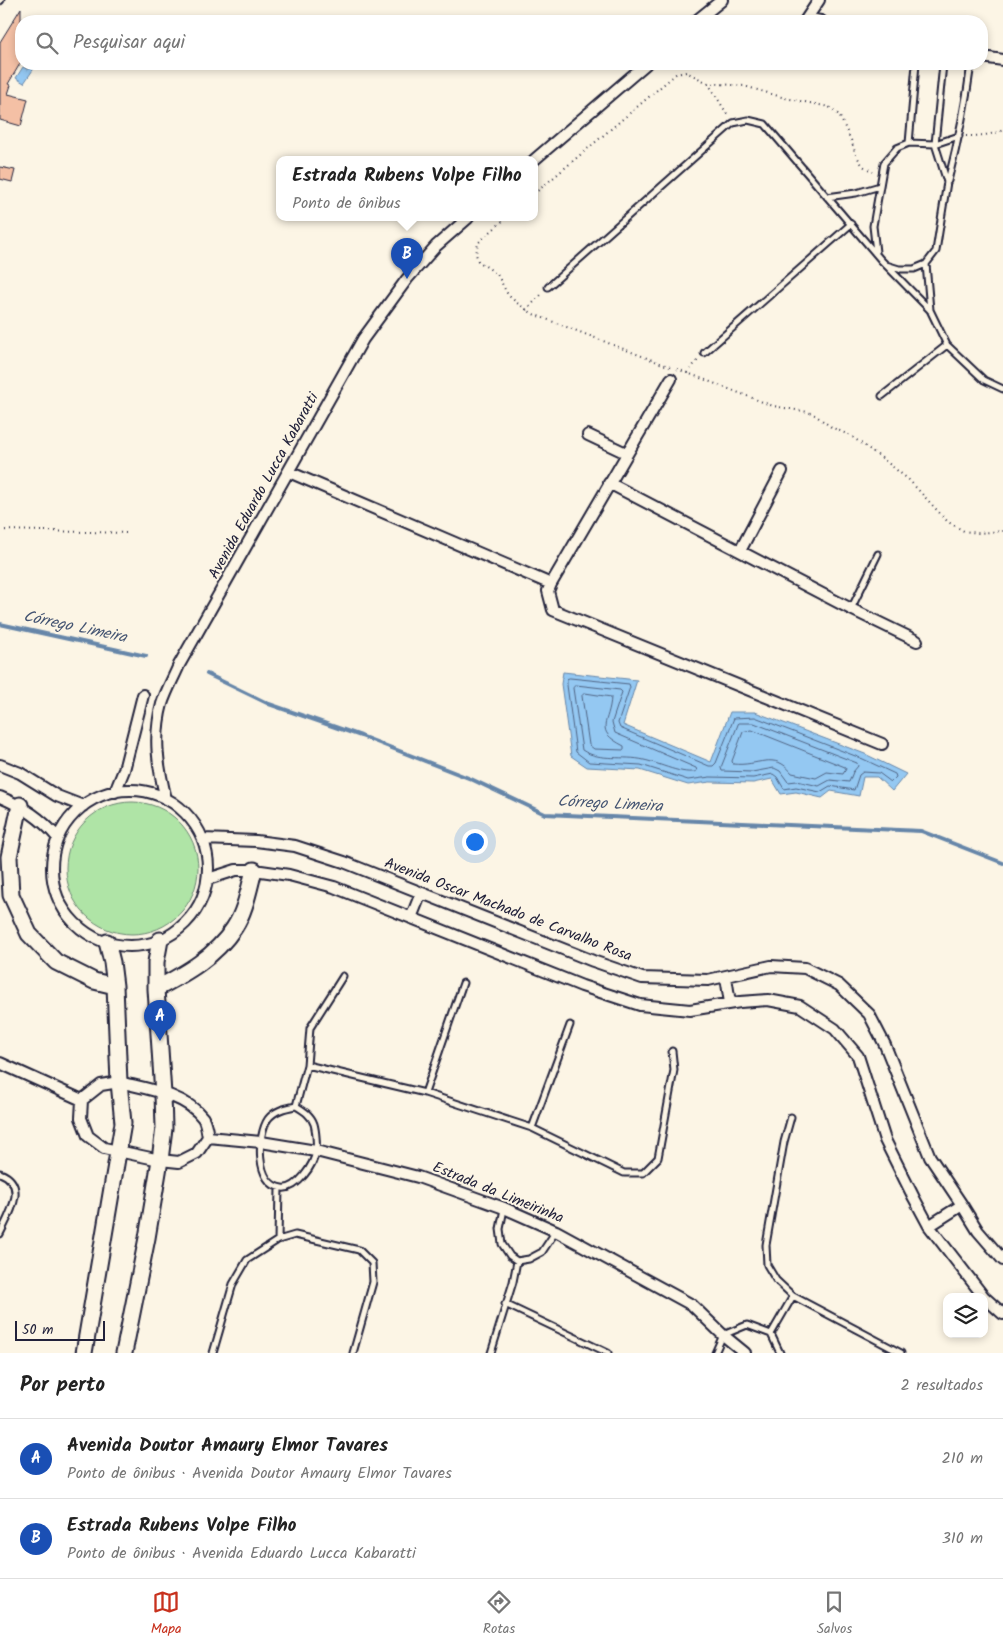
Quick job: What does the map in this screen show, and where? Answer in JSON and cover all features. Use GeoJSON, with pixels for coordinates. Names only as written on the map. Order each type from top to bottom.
{"type":"FeatureCollection","features":[{"type":"Feature","properties":{"kind":"street"},"geometry":{"type":"LineString","coordinates":[[703,15],[722,0]]}},
{"type":"Feature","properties":{"kind":"street"},"geometry":{"type":"LineString","coordinates":[[810,15],[819,0]]}},
{"type":"Feature","properties":{"kind":"street"},"geometry":{"type":"LineString","coordinates":[[988,58],[1003,60]]}},
{"type":"Feature","properties":{"kind":"street"},"geometry":{"type":"LineString","coordinates":[[538,157],[639,70]]}},
{"type":"Feature","properties":{"kind":"street","name":"Avenida Eduardo Lucca Kabaratti"},"geometry":{"type":"LineString","coordinates":[[166,799],[160,777],[156,741],[162,704],[179,665],[363,339],[408,278],[436,246],[465,221]]}},
{"type":"Feature","properties":{"kind":"street"},"geometry":{"type":"LineString","coordinates":[[671,379],[551,584],[548,591],[553,610],[882,744]]}},
{"type":"Feature","properties":{"kind":"street"},"geometry":{"type":"LineString","coordinates":[[588,435],[626,453]]}},
{"type":"Feature","properties":{"kind":"street"},"geometry":{"type":"LineString","coordinates":[[740,551],[782,471]]}},
{"type":"Feature","properties":{"kind":"street"},"geometry":{"type":"LineString","coordinates":[[289,472],[551,584]]}},
{"type":"Feature","properties":{"kind":"street"},"geometry":{"type":"LineString","coordinates":[[609,482],[851,609],[917,641]]}},
{"type":"Feature","properties":{"kind":"street"},"geometry":{"type":"LineString","coordinates":[[115,792],[124,770],[143,695]]}},
{"type":"Feature","properties":{"kind":"street"},"geometry":{"type":"LineString","coordinates":[[0,766],[20,773],[57,796],[83,806]]}},
{"type":"Feature","properties":{"kind":"street"},"geometry":{"type":"LineString","coordinates":[[140,791],[166,799],[178,807],[192,821],[202,839],[208,858],[208,879],[202,898],[192,916],[178,930],[160,940],[140,946],[120,945],[100,940],[82,930],[68,916],[58,898],[52,878],[52,858],[58,838],[68,821],[83,806],[100,796],[115,792],[140,791]]}},
{"type":"Feature","properties":{"kind":"street"},"geometry":{"type":"LineString","coordinates":[[0,797],[20,805],[46,823],[58,838]]}},
{"type":"Feature","properties":{"kind":"street"},"geometry":{"type":"LineString","coordinates":[[20,805],[10,857],[11,896],[29,934],[56,962],[94,982],[115,986]]}},
{"type":"Feature","properties":{"kind":"street","name":"Avenida Oscar Machado de Carvalho Rosa"},"geometry":{"type":"LineString","coordinates":[[202,839],[256,841],[295,846],[344,862],[593,961],[642,978],[708,980],[771,966],[804,968],[839,985],[869,1014],[885,1046],[930,1157],[978,1231],[1003,1260]]}},
{"type":"Feature","properties":{"kind":"street"},"geometry":{"type":"LineString","coordinates":[[208,879],[236,870],[254,870],[289,875],[334,887],[582,986],[640,1005],[690,1010],[730,1003],[768,1000],[800,1006],[835,1029],[858,1056],[885,1140],[914,1198],[929,1226],[981,1293]]}},
{"type":"Feature","properties":{"kind":"street"},"geometry":{"type":"LineString","coordinates":[[156,989],[183,975],[212,955],[235,927],[248,896],[254,870]]}},
{"type":"Feature","properties":{"kind":"street"},"geometry":{"type":"LineString","coordinates":[[411,918],[421,893]]}},
{"type":"Feature","properties":{"kind":"street"},"geometry":{"type":"LineString","coordinates":[[124,1353],[160,1160],[164,1128],[164,1094],[156,989],[156,962],[160,940]]}},
{"type":"Feature","properties":{"kind":"street"},"geometry":{"type":"LineString","coordinates":[[84,1353],[123,1123],[119,1082],[115,986],[107,942]]}},
{"type":"Feature","properties":{"kind":"street"},"geometry":{"type":"LineString","coordinates":[[726,977],[730,1003]]}},
{"type":"Feature","properties":{"kind":"street"},"geometry":{"type":"LineString","coordinates":[[0,1063],[82,1100]]}},
{"type":"Feature","properties":{"kind":"street"},"geometry":{"type":"LineString","coordinates":[[119,1082],[164,1094],[190,1105],[204,1120],[208,1137],[197,1152],[179,1162],[160,1160],[104,1148],[88,1136],[81,1118],[82,1100],[101,1085],[119,1082]]}},
{"type":"Feature","properties":{"kind":"street","name":"Estrada da Limeirinha"},"geometry":{"type":"LineString","coordinates":[[208,1137],[261,1142],[316,1151],[418,1177],[504,1208],[556,1231],[692,1305],[723,1336],[745,1353]]}},
{"type":"Feature","properties":{"kind":"street"},"geometry":{"type":"LineString","coordinates":[[929,1226],[962,1205]]}},
{"type":"Feature","properties":{"kind":"street"},"geometry":{"type":"LineString","coordinates":[[988,1301],[1003,1314]]}},
{"type":"Feature","properties":{"kind":"lane"},"geometry":{"type":"LineString","coordinates":[[909,143],[915,70]]}},
{"type":"Feature","properties":{"kind":"lane"},"geometry":{"type":"LineString","coordinates":[[942,70],[935,144],[947,182]]}},
{"type":"Feature","properties":{"kind":"lane"},"geometry":{"type":"LineString","coordinates":[[886,265],[899,269],[914,269],[926,264],[936,251],[947,182],[959,136],[971,70]]}},
{"type":"Feature","properties":{"kind":"lane"},"geometry":{"type":"LineString","coordinates":[[548,287],[733,123],[748,120],[765,124],[886,265],[930,310],[948,344],[984,380],[1003,389]]}},
{"type":"Feature","properties":{"kind":"lane"},"geometry":{"type":"LineString","coordinates":[[876,253],[873,226],[884,163],[897,148],[909,143],[935,144],[959,136]]}},
{"type":"Feature","properties":{"kind":"lane"},"geometry":{"type":"LineString","coordinates":[[827,196],[856,193],[880,186]]}},
{"type":"Feature","properties":{"kind":"lane"},"geometry":{"type":"LineString","coordinates":[[704,352],[851,224]]}},
{"type":"Feature","properties":{"kind":"lane"},"geometry":{"type":"LineString","coordinates":[[926,264],[930,310]]}},
{"type":"Feature","properties":{"kind":"lane"},"geometry":{"type":"LineString","coordinates":[[882,396],[948,344]]}},
{"type":"Feature","properties":{"kind":"lane"},"geometry":{"type":"LineString","coordinates":[[851,609],[878,554]]}},
{"type":"Feature","properties":{"kind":"lane"},"geometry":{"type":"LineString","coordinates":[[296,1106],[307,1065],[310,1028],[343,976]]}},
{"type":"Feature","properties":{"kind":"lane"},"geometry":{"type":"LineString","coordinates":[[425,1093],[463,983]]}},
{"type":"Feature","properties":{"kind":"lane"},"geometry":{"type":"LineString","coordinates":[[532,1128],[570,1025]]}},
{"type":"Feature","properties":{"kind":"lane"},"geometry":{"type":"LineString","coordinates":[[307,1065],[425,1093],[532,1128],[624,1173],[643,1173],[658,1158],[674,1070],[672,1051]]}},
{"type":"Feature","properties":{"kind":"lane"},"geometry":{"type":"LineString","coordinates":[[296,1106],[307,1112],[314,1125],[316,1151],[310,1166],[300,1180],[288,1188],[280,1188],[268,1182],[261,1169],[261,1142],[268,1119],[281,1109],[296,1106]]}},
{"type":"Feature","properties":{"kind":"lane"},"geometry":{"type":"LineString","coordinates":[[791,1117],[784,1142],[766,1245],[767,1265],[776,1280],[793,1296],[901,1353]]}},
{"type":"Feature","properties":{"kind":"lane"},"geometry":{"type":"LineString","coordinates":[[0,1173],[6,1175],[15,1188],[15,1201],[0,1234]]}},
{"type":"Feature","properties":{"kind":"lane"},"geometry":{"type":"LineString","coordinates":[[278,1240],[280,1188]]}},
{"type":"Feature","properties":{"kind":"lane"},"geometry":{"type":"LineString","coordinates":[[504,1208],[500,1229],[502,1244],[510,1256],[517,1261],[529,1260],[542,1252],[556,1231]]}},
{"type":"Feature","properties":{"kind":"lane"},"geometry":{"type":"LineString","coordinates":[[213,1353],[233,1284],[247,1260],[278,1240],[295,1235],[359,1250],[372,1264],[373,1282],[353,1353]]}},
{"type":"Feature","properties":{"kind":"lane"},"geometry":{"type":"LineString","coordinates":[[491,1353],[513,1282],[517,1261]]}},
{"type":"Feature","properties":{"kind":"lane"},"geometry":{"type":"LineString","coordinates":[[771,1334],[793,1296]]}},
{"type":"Feature","properties":{"kind":"lane"},"geometry":{"type":"LineString","coordinates":[[505,1304],[608,1353]]}},
{"type":"Feature","properties":{"kind":"lane"},"geometry":{"type":"LineString","coordinates":[[715,1353],[723,1336],[747,1325],[771,1334],[780,1353]]}},
{"type":"Feature","properties":{"kind":"path"},"geometry":{"type":"LineString","coordinates":[[538,191],[676,74],[686,72],[708,83],[744,86],[785,98],[829,107],[839,115],[856,155],[863,166],[882,176]]}},
{"type":"Feature","properties":{"kind":"path"},"geometry":{"type":"LineString","coordinates":[[708,83],[733,123]]}},
{"type":"Feature","properties":{"kind":"path"},"geometry":{"type":"LineString","coordinates":[[959,136],[976,136],[1003,130]]}},
{"type":"Feature","properties":{"kind":"path"},"geometry":{"type":"LineString","coordinates":[[503,221],[478,243],[476,254],[478,260],[497,274],[508,295],[526,310],[773,406],[815,415],[831,427],[851,436],[909,480],[948,522],[964,531],[978,533],[1003,531]]}},
{"type":"Feature","properties":{"kind":"path"},"geometry":{"type":"LineString","coordinates":[[526,310],[548,287]]}},
{"type":"Feature","properties":{"kind":"path"},"geometry":{"type":"LineString","coordinates":[[687,373],[704,352]]}},
{"type":"Feature","properties":{"kind":"path"},"geometry":{"type":"LineString","coordinates":[[0,530],[129,533]]}},
{"type":"Feature","properties":{"kind":"green space"},"geometry":{"type":"Polygon","coordinates":[[[132,802],[145,803],[157,807],[179,821],[193,843],[197,855],[197,881],[193,893],[179,915],[157,929],[145,933],[132,934],[119,933],[107,929],[85,915],[71,893],[67,881],[66,868],[67,855],[71,843],[85,821],[107,807],[119,803],[132,802]]]}},
{"type":"Feature","properties":{"kind":"water"},"geometry":{"type":"Polygon","coordinates":[[[21,70],[33,70],[24,83],[16,78],[21,70]]]}},
{"type":"Feature","properties":{"kind":"water"},"geometry":{"type":"Polygon","coordinates":[[[563,672],[637,680],[623,725],[711,762],[730,712],[755,712],[865,754],[906,774],[892,791],[877,777],[863,777],[859,796],[831,791],[822,798],[796,792],[781,794],[772,779],[753,783],[710,782],[688,785],[640,770],[587,767],[571,756],[561,684],[563,672]]]}},
{"type":"Feature","properties":{"kind":"building"},"geometry":{"type":"Polygon","coordinates":[[[15,18],[16,70],[8,84],[11,85],[8,94],[28,99],[21,126],[0,120],[0,42],[15,18]]]}},
{"type":"Feature","properties":{"kind":"building"},"geometry":{"type":"Polygon","coordinates":[[[0,167],[15,170],[12,182],[0,179],[0,167]]]}},
{"type":"Feature","properties":{"kind":"waterway","name":"Córrego Limeira"},"geometry":{"type":"LineString","coordinates":[[0,624],[146,656]]}},
{"type":"Feature","properties":{"kind":"waterway","name":"Córrego Limeira"},"geometry":{"type":"LineString","coordinates":[[207,674],[269,704],[361,736],[471,779],[545,814],[921,831],[1003,863]]}},
{"type":"Feature","properties":{"kind":"place","name":"Estrada Rubens Volpe Filho"},"geometry":{"type":"Point","coordinates":[407,279]}},
{"type":"Feature","properties":{"kind":"place","name":"Avenida Doutor Amaury Elmor Tavares"},"geometry":{"type":"Point","coordinates":[160,1041]}}]}
